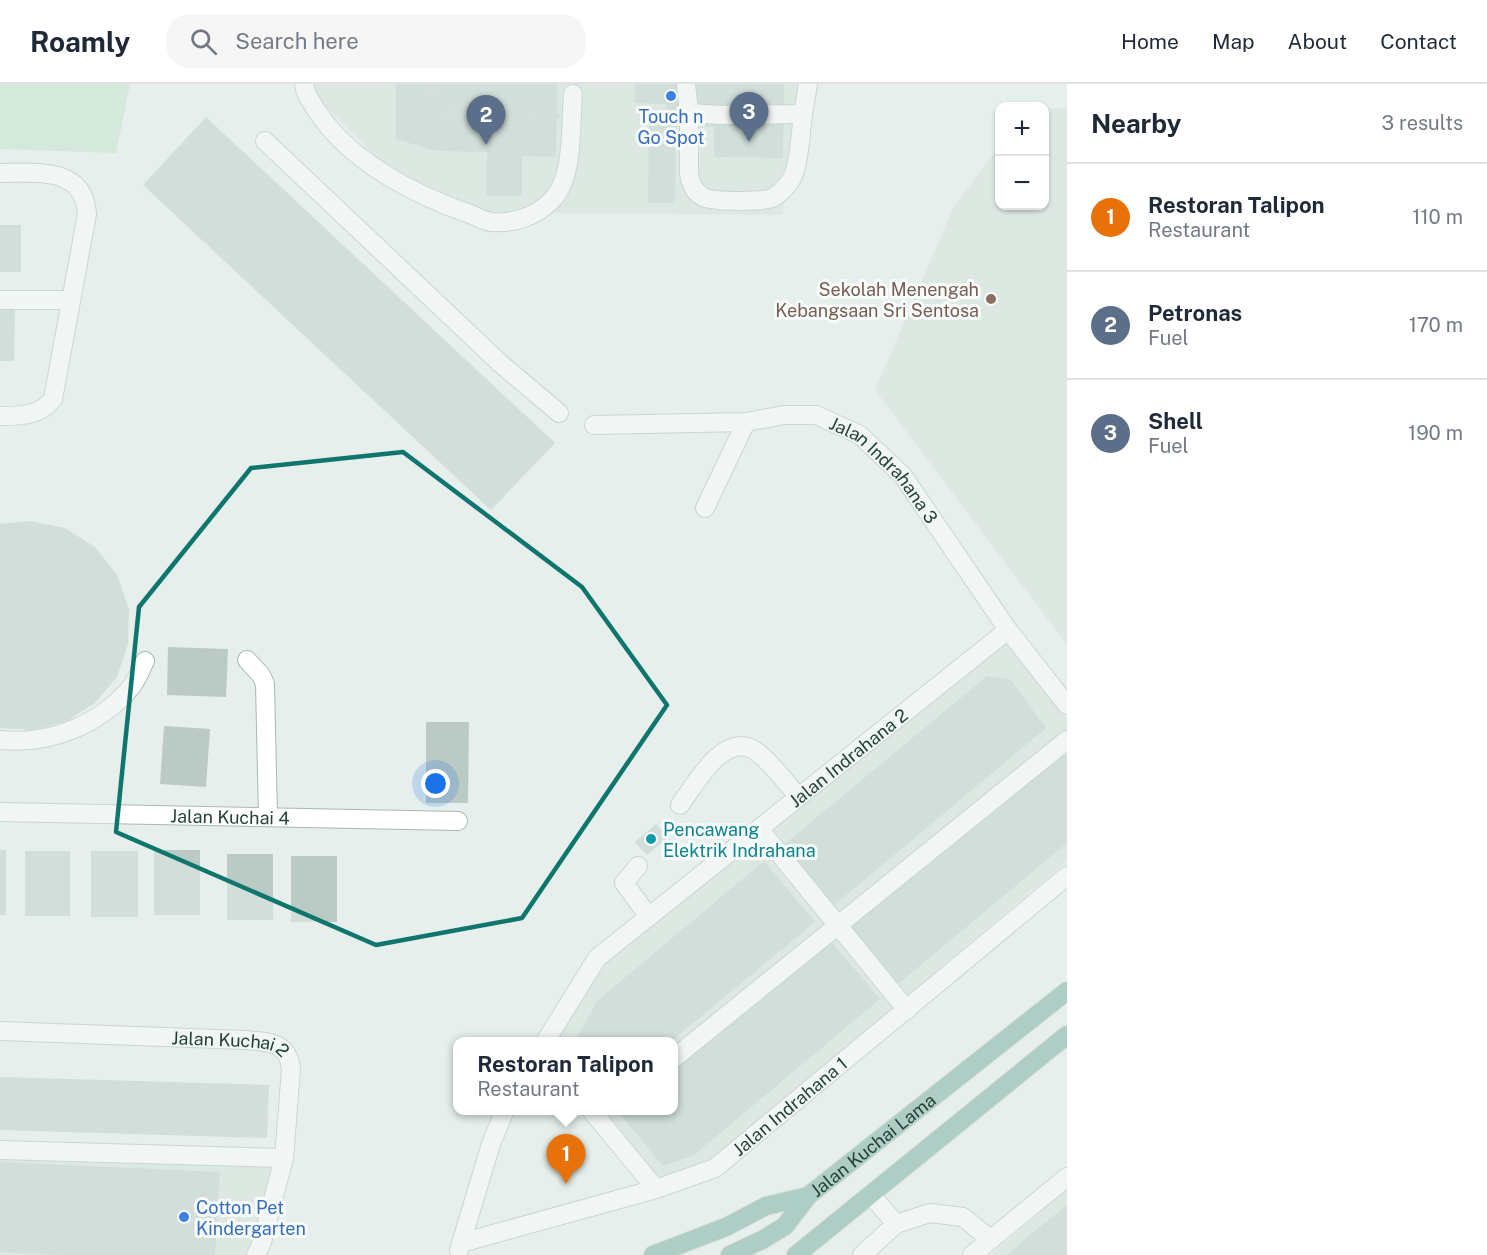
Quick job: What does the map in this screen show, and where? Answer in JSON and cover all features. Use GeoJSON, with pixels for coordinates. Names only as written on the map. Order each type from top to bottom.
{"type":"FeatureCollection","features":[{"type":"Feature","properties":{"kind":"main road","name":"Jalan Kuchai Lama"},"geometry":{"type":"LineString","coordinates":[[653,1255],[726,1227],[766,1206],[808,1196],[1067,991]]}},
{"type":"Feature","properties":{"kind":"main road","name":"Jalan Kuchai Lama"},"geometry":{"type":"LineString","coordinates":[[797,1255],[1067,1035]]}},
{"type":"Feature","properties":{"kind":"main road"},"geometry":{"type":"LineString","coordinates":[[730,1255],[785,1226],[808,1196]]}},
{"type":"Feature","properties":{"kind":"street"},"geometry":{"type":"LineString","coordinates":[[304,84],[305,92],[335,135],[384,174],[448,207],[491,222],[524,220],[551,202],[567,174],[573,89]]}},
{"type":"Feature","properties":{"kind":"street"},"geometry":{"type":"LineString","coordinates":[[686,84],[691,184],[705,198],[715,200],[767,199],[780,192],[794,174],[808,84]]}},
{"type":"Feature","properties":{"kind":"street"},"geometry":{"type":"LineString","coordinates":[[556,110],[573,89]]}},
{"type":"Feature","properties":{"kind":"street"},"geometry":{"type":"LineString","coordinates":[[689,112],[721,115],[803,114]]}},
{"type":"Feature","properties":{"kind":"street"},"geometry":{"type":"LineString","coordinates":[[265,141],[501,364],[559,413]]}},
{"type":"Feature","properties":{"kind":"street"},"geometry":{"type":"LineString","coordinates":[[0,173],[34,173],[66,178],[80,188],[86,201],[87,214],[53,399],[46,408],[35,413],[0,416]]}},
{"type":"Feature","properties":{"kind":"street"},"geometry":{"type":"LineString","coordinates":[[0,300],[70,300]]}},
{"type":"Feature","properties":{"kind":"street","name":"Jalan Indrahana 3"},"geometry":{"type":"LineString","coordinates":[[594,425],[746,422],[784,415],[816,415],[860,435],[903,476],[1008,630],[1067,705]]}},
{"type":"Feature","properties":{"kind":"street"},"geometry":{"type":"LineString","coordinates":[[705,508],[746,422]]}},
{"type":"Feature","properties":{"kind":"street","name":"Jalan Indrahana 2"},"geometry":{"type":"LineString","coordinates":[[548,1037],[597,958],[1008,630]]}},
{"type":"Feature","properties":{"kind":"street"},"geometry":{"type":"LineString","coordinates":[[247,660],[266,684],[268,817]]}},
{"type":"Feature","properties":{"kind":"street"},"geometry":{"type":"LineString","coordinates":[[0,740],[18,742],[43,739],[70,731],[91,721],[110,708],[133,684],[145,661]]}},
{"type":"Feature","properties":{"kind":"street"},"geometry":{"type":"LineString","coordinates":[[678,1055],[1067,740]]}},
{"type":"Feature","properties":{"kind":"street"},"geometry":{"type":"LineString","coordinates":[[680,805],[709,764],[732,747],[742,746],[752,748],[760,754],[798,796]]}},
{"type":"Feature","properties":{"kind":"street","name":"Jalan Kuchai 4"},"geometry":{"type":"LineString","coordinates":[[0,812],[458,821]]}},
{"type":"Feature","properties":{"kind":"street"},"geometry":{"type":"LineString","coordinates":[[760,830],[907,1010]]}},
{"type":"Feature","properties":{"kind":"street"},"geometry":{"type":"LineString","coordinates":[[638,866],[624,883],[649,918]]}},
{"type":"Feature","properties":{"kind":"street","name":"Jalan Indrahana 1"},"geometry":{"type":"LineString","coordinates":[[460,1249],[656,1189],[715,1168],[1067,876]]}},
{"type":"Feature","properties":{"kind":"street","name":"Jalan Kuchai 2"},"geometry":{"type":"LineString","coordinates":[[0,1031],[245,1040],[268,1042],[285,1051],[290,1059],[291,1069],[284,1158],[262,1242],[256,1255]]}},
{"type":"Feature","properties":{"kind":"street"},"geometry":{"type":"LineString","coordinates":[[460,1249],[491,1144],[504,1115]]}},
{"type":"Feature","properties":{"kind":"street"},"geometry":{"type":"LineString","coordinates":[[600,1115],[656,1189]]}},
{"type":"Feature","properties":{"kind":"street"},"geometry":{"type":"LineString","coordinates":[[0,1150],[284,1158]]}},
{"type":"Feature","properties":{"kind":"street"},"geometry":{"type":"LineString","coordinates":[[972,1255],[1067,1177]]}},
{"type":"Feature","properties":{"kind":"street"},"geometry":{"type":"LineString","coordinates":[[871,1195],[896,1224]]}},
{"type":"Feature","properties":{"kind":"street"},"geometry":{"type":"LineString","coordinates":[[862,1255],[896,1224],[924,1214],[943,1213],[963,1217],[991,1240]]}},
{"type":"Feature","properties":{"kind":"highlighted area"},"geometry":{"type":"Polygon","coordinates":[[[403,452],[582,587],[667,705],[522,918],[376,945],[116,832],[139,607],[251,468],[403,452]]]}},
{"type":"Feature","properties":{"kind":"shaded area"},"geometry":{"type":"Polygon","coordinates":[[[312,84],[802,84],[782,215],[483,212],[388,169],[312,93],[312,84]]]}},
{"type":"Feature","properties":{"kind":"shaded area","name":"Sekolah Menengah Kebangsaan Sri Sentosa"},"geometry":{"type":"Polygon","coordinates":[[[1067,108],[1067,645],[875,390],[953,208],[995,151],[995,210],[1049,210],[1049,109],[1067,108]]]}},
{"type":"Feature","properties":{"kind":"shaded area"},"geometry":{"type":"Polygon","coordinates":[[[1007,643],[1067,719],[1067,861],[710,1161],[655,1178],[602,1115],[678,1115],[678,1037],[558,1037],[605,964],[1007,643]]]}},
{"type":"Feature","properties":{"kind":"shaded area"},"geometry":{"type":"Polygon","coordinates":[[[0,1156],[274,1163],[253,1240],[246,1255],[0,1255],[0,1156]]]}},
{"type":"Feature","properties":{"kind":"shaded area"},"geometry":{"type":"Polygon","coordinates":[[[1067,1190],[1067,1255],[990,1255],[1067,1190]]]}},
{"type":"Feature","properties":{"kind":"green space"},"geometry":{"type":"Polygon","coordinates":[[[0,84],[130,84],[116,153],[0,149],[0,84]]]}},
{"type":"Feature","properties":{"kind":"building"},"geometry":{"type":"Polygon","coordinates":[[[396,84],[557,84],[556,157],[522,156],[522,196],[486,196],[487,152],[436,151],[396,139],[396,84]]]}},
{"type":"Feature","properties":{"kind":"building"},"geometry":{"type":"Polygon","coordinates":[[[635,84],[784,84],[783,158],[714,157],[714,127],[676,127],[675,203],[648,203],[649,119],[666,119],[666,104],[635,103],[635,84]]]}},
{"type":"Feature","properties":{"kind":"building"},"geometry":{"type":"Polygon","coordinates":[[[206,117],[555,443],[491,510],[143,185],[206,117]]]}},
{"type":"Feature","properties":{"kind":"building"},"geometry":{"type":"Polygon","coordinates":[[[0,225],[21,225],[21,272],[0,272],[0,225]]]}},
{"type":"Feature","properties":{"kind":"building"},"geometry":{"type":"Polygon","coordinates":[[[0,310],[15,310],[14,361],[0,361],[0,310]]]}},
{"type":"Feature","properties":{"kind":"building"},"geometry":{"type":"Polygon","coordinates":[[[30,521],[65,528],[95,547],[117,575],[129,609],[128,644],[117,677],[95,703],[67,721],[34,730],[0,728],[0,524],[30,521]]]}},
{"type":"Feature","properties":{"kind":"building"},"geometry":{"type":"Polygon","coordinates":[[[168,647],[228,649],[226,697],[167,695],[168,647]]]}},
{"type":"Feature","properties":{"kind":"building"},"geometry":{"type":"Polygon","coordinates":[[[987,676],[1010,679],[1046,728],[832,907],[781,847],[987,676]]]}},
{"type":"Feature","properties":{"kind":"building"},"geometry":{"type":"Polygon","coordinates":[[[426,722],[469,722],[468,803],[426,803],[426,722]]]}},
{"type":"Feature","properties":{"kind":"building"},"geometry":{"type":"Polygon","coordinates":[[[164,726],[210,729],[206,787],[160,784],[164,726]]]}},
{"type":"Feature","properties":{"kind":"building"},"geometry":{"type":"Polygon","coordinates":[[[1060,747],[1067,757],[1067,843],[897,985],[846,924],[1060,747]]]}},
{"type":"Feature","properties":{"kind":"building","name":"Pencawang Elektrik Indrahana"},"geometry":{"type":"Polygon","coordinates":[[[656,824],[668,837],[647,855],[635,842],[656,824]]]}},
{"type":"Feature","properties":{"kind":"building"},"geometry":{"type":"Polygon","coordinates":[[[0,850],[6,850],[6,915],[0,915],[0,850]]]}},
{"type":"Feature","properties":{"kind":"building"},"geometry":{"type":"Polygon","coordinates":[[[154,850],[200,850],[200,915],[154,915],[154,850]]]}},
{"type":"Feature","properties":{"kind":"building"},"geometry":{"type":"Polygon","coordinates":[[[25,851],[70,851],[70,916],[25,916],[25,851]]]}},
{"type":"Feature","properties":{"kind":"building"},"geometry":{"type":"Polygon","coordinates":[[[91,851],[138,851],[138,917],[91,917],[91,851]]]}},
{"type":"Feature","properties":{"kind":"building"},"geometry":{"type":"Polygon","coordinates":[[[227,854],[273,854],[273,920],[227,920],[227,854]]]}},
{"type":"Feature","properties":{"kind":"building"},"geometry":{"type":"Polygon","coordinates":[[[291,856],[337,856],[337,922],[291,922],[291,856]]]}},
{"type":"Feature","properties":{"kind":"building"},"geometry":{"type":"Polygon","coordinates":[[[764,861],[815,922],[676,1037],[577,1037],[597,1001],[764,861]]]}},
{"type":"Feature","properties":{"kind":"building"},"geometry":{"type":"Polygon","coordinates":[[[829,939],[880,999],[694,1155],[663,1166],[621,1115],[678,1115],[678,1066],[829,939]]]}},
{"type":"Feature","properties":{"kind":"building"},"geometry":{"type":"Polygon","coordinates":[[[0,1077],[269,1085],[267,1138],[0,1130],[0,1077]]]}},
{"type":"Feature","properties":{"kind":"building"},"geometry":{"type":"Polygon","coordinates":[[[0,1162],[220,1172],[215,1255],[66,1255],[0,1252],[0,1162]]]}},
{"type":"Feature","properties":{"kind":"building"},"geometry":{"type":"Polygon","coordinates":[[[1067,1205],[1067,1255],[1007,1255],[1025,1239],[1067,1205]]]}},
{"type":"Feature","properties":{"kind":"tunnel"},"geometry":{"type":"LineString","coordinates":[[430,84],[435,102],[447,112],[541,116],[556,110]]}},
{"type":"Feature","properties":{"kind":"place","name":"Touch n Go Spot"},"geometry":{"type":"Point","coordinates":[671,96]}},
{"type":"Feature","properties":{"kind":"place","name":"Shell"},"geometry":{"type":"Point","coordinates":[749,142]}},
{"type":"Feature","properties":{"kind":"place","name":"Petronas"},"geometry":{"type":"Point","coordinates":[486,145]}},
{"type":"Feature","properties":{"kind":"place","name":"Sekolah Menengah Kebangsaan Sri Sentosa"},"geometry":{"type":"Point","coordinates":[991,299]}},
{"type":"Feature","properties":{"kind":"place","name":"Pencawang Elektrik Indrahana"},"geometry":{"type":"Point","coordinates":[651,839]}},
{"type":"Feature","properties":{"kind":"place","name":"Restoran Talipon"},"geometry":{"type":"Point","coordinates":[566,1184]}},
{"type":"Feature","properties":{"kind":"place","name":"Cotton Pet Kindergarten"},"geometry":{"type":"Point","coordinates":[184,1217]}}]}
